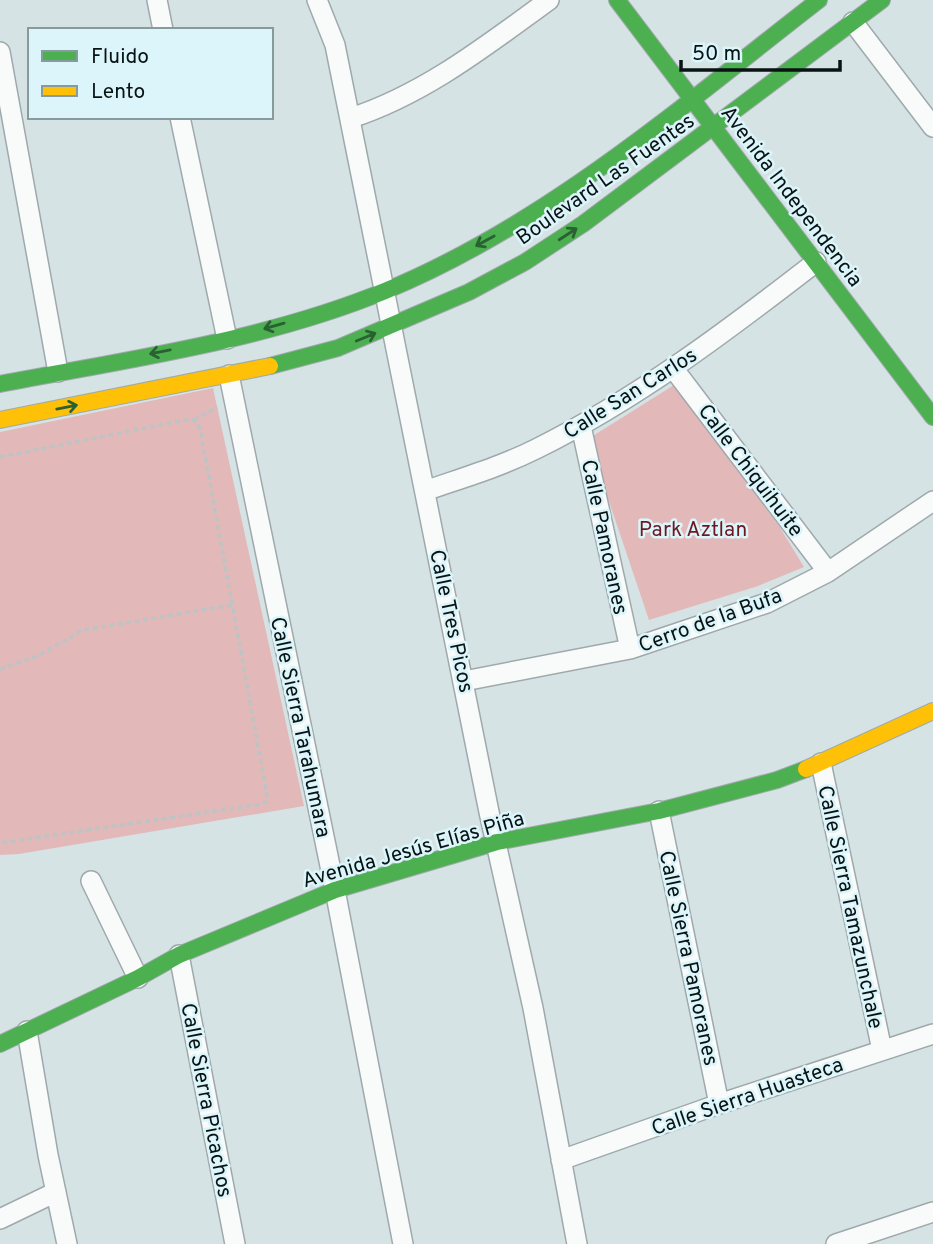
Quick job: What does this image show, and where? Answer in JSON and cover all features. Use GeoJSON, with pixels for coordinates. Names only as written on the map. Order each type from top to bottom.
{"type":"FeatureCollection","features":[{"type":"Feature","properties":{"kind":"main road","name":"Avenida Independencia"},"geometry":{"type":"LineString","coordinates":[[617,0],[933,417]]}},
{"type":"Feature","properties":{"kind":"main road","name":"Boulevard Las Fuentes"},"geometry":{"type":"LineString","coordinates":[[0,384],[227,339],[327,311],[385,291],[454,258],[527,217],[625,151],[692,100],[792,8],[819,0]]}},
{"type":"Feature","properties":{"kind":"main road","name":"Boulevard Las Fuentes"},"geometry":{"type":"LineString","coordinates":[[0,420],[282,364],[338,348],[468,292],[524,262],[583,224],[882,0]]}},
{"type":"Feature","properties":{"kind":"main road","name":"Avenida Jesús Elías Piña"},"geometry":{"type":"LineString","coordinates":[[0,1044],[138,978],[178,955],[335,890],[497,842],[659,811],[777,780],[821,763],[933,711]]}},
{"type":"Feature","properties":{"kind":"street"},"geometry":{"type":"LineString","coordinates":[[157,0],[163,28]]}},
{"type":"Feature","properties":{"kind":"street","name":"Calle Tres Picos"},"geometry":{"type":"LineString","coordinates":[[317,0],[335,45],[351,118],[425,491],[533,1008],[577,1244]]}},
{"type":"Feature","properties":{"kind":"street"},"geometry":{"type":"LineString","coordinates":[[351,118],[377,110],[460,64],[549,0]]}},
{"type":"Feature","properties":{"kind":"street"},"geometry":{"type":"LineString","coordinates":[[853,22],[933,127]]}},
{"type":"Feature","properties":{"kind":"street"},"geometry":{"type":"LineString","coordinates":[[0,51],[58,372]]}},
{"type":"Feature","properties":{"kind":"street"},"geometry":{"type":"LineString","coordinates":[[180,119],[227,339]]}},
{"type":"Feature","properties":{"kind":"street","name":"Calle San Carlos"},"geometry":{"type":"LineString","coordinates":[[425,491],[533,451],[581,426],[731,328],[816,262]]}},
{"type":"Feature","properties":{"kind":"street","name":"Calle Chiquihuite"},"geometry":{"type":"LineString","coordinates":[[673,368],[828,572]]}},
{"type":"Feature","properties":{"kind":"street","name":"Calle Sierra Tarahumara"},"geometry":{"type":"LineString","coordinates":[[229,374],[335,890],[403,1244]]}},
{"type":"Feature","properties":{"kind":"street","name":"Calle Pamoranes"},"geometry":{"type":"LineString","coordinates":[[581,426],[630,649]]}},
{"type":"Feature","properties":{"kind":"street","name":"Cerro de la Bufa"},"geometry":{"type":"LineString","coordinates":[[464,681],[630,649],[766,603],[828,572],[933,500]]}},
{"type":"Feature","properties":{"kind":"street","name":"Calle Sierra Tamazunchale"},"geometry":{"type":"LineString","coordinates":[[821,763],[882,1050]]}},
{"type":"Feature","properties":{"kind":"street","name":"Calle Sierra Pamoranes"},"geometry":{"type":"LineString","coordinates":[[659,811],[719,1104]]}},
{"type":"Feature","properties":{"kind":"street"},"geometry":{"type":"LineString","coordinates":[[91,881],[138,978]]}},
{"type":"Feature","properties":{"kind":"street","name":"Calle Sierra Picachos"},"geometry":{"type":"LineString","coordinates":[[178,955],[235,1244]]}},
{"type":"Feature","properties":{"kind":"street"},"geometry":{"type":"LineString","coordinates":[[27,1031],[66,1244]]}},
{"type":"Feature","properties":{"kind":"street","name":"Calle Sierra Huasteca"},"geometry":{"type":"LineString","coordinates":[[561,1160],[719,1104],[933,1034]]}},
{"type":"Feature","properties":{"kind":"street"},"geometry":{"type":"LineString","coordinates":[[0,1219],[56,1192]]}},
{"type":"Feature","properties":{"kind":"street"},"geometry":{"type":"LineString","coordinates":[[836,1244],[933,1212]]}},
{"type":"Feature","properties":{"kind":"path"},"geometry":{"type":"LineString","coordinates":[[0,457],[185,420],[194,421],[200,428],[267,795],[266,802],[0,843]]}},
{"type":"Feature","properties":{"kind":"path"},"geometry":{"type":"LineString","coordinates":[[0,669],[38,656],[83,631],[232,605]]}},
{"type":"Feature","properties":{"kind":"green space","name":"Park Aztlan"},"geometry":{"type":"Polygon","coordinates":[[[674,385],[779,526],[804,567],[758,586],[649,620],[588,439],[674,385]]]}},
{"type":"Feature","properties":{"kind":"green space"},"geometry":{"type":"Polygon","coordinates":[[[213,388],[304,806],[0,855],[0,432],[213,388]]]}},
{"type":"Feature","properties":{"kind":"traffic: fast"},"geometry":{"type":"LineString","coordinates":[[617,0],[933,417]]}},
{"type":"Feature","properties":{"kind":"traffic: fast"},"geometry":{"type":"LineString","coordinates":[[0,384],[244,336],[339,308],[445,264],[502,232],[611,160],[819,0]]}},
{"type":"Feature","properties":{"kind":"traffic: fast"},"geometry":{"type":"LineString","coordinates":[[270,366],[338,348],[469,292],[525,262],[583,224],[882,0]]}},
{"type":"Feature","properties":{"kind":"traffic: fast"},"geometry":{"type":"LineString","coordinates":[[0,1044],[138,978],[179,955],[335,890],[497,842],[659,811],[777,780],[806,769]]}},
{"type":"Feature","properties":{"kind":"traffic: slow"},"geometry":{"type":"LineString","coordinates":[[0,420],[270,366]]}},
{"type":"Feature","properties":{"kind":"traffic: slow"},"geometry":{"type":"LineString","coordinates":[[806,769],[933,711]]}}]}
